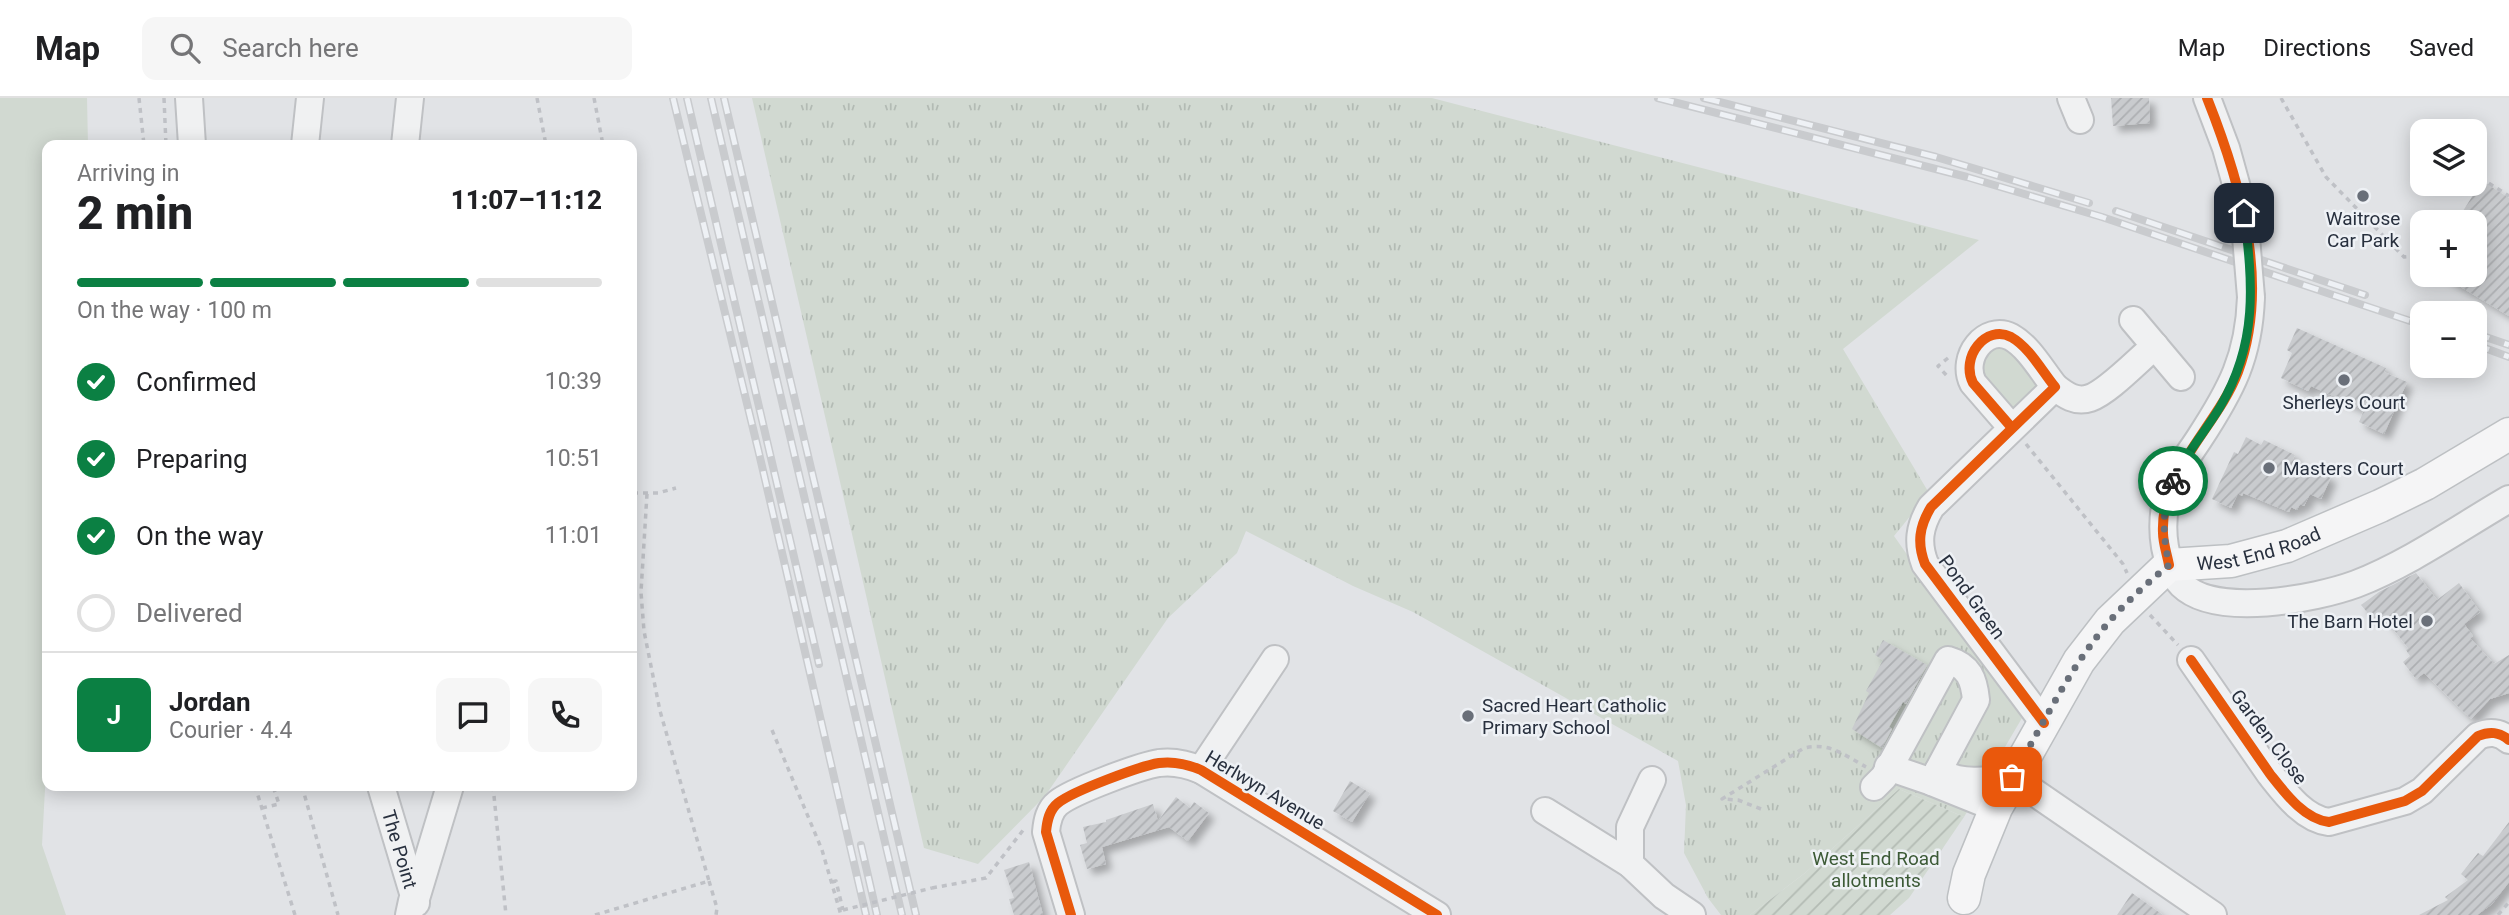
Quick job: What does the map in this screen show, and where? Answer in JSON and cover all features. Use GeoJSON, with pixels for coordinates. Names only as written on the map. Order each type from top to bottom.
{"type":"FeatureCollection","features":[{"type":"Feature","properties":{"kind":"main road","name":"West End Road"},"geometry":{"type":"LineString","coordinates":[[1963,910],[1969,874],[1996,808],[2079,661],[2125,604],[2169,565],[2231,561],[2287,546],[2425,484],[2506,436]]}},
{"type":"Feature","properties":{"kind":"street"},"geometry":{"type":"LineString","coordinates":[[189,98],[192,140]]}},
{"type":"Feature","properties":{"kind":"street"},"geometry":{"type":"LineString","coordinates":[[306,140],[310,98]]}},
{"type":"Feature","properties":{"kind":"street"},"geometry":{"type":"LineString","coordinates":[[406,140],[410,98]]}},
{"type":"Feature","properties":{"kind":"street"},"geometry":{"type":"LineString","coordinates":[[2207,98],[2226,148],[2244,213],[2251,297],[2250,323],[2237,374],[2220,406],[2176,474],[2168,492],[2163,533],[2169,565],[2174,575],[2190,592],[2216,601],[2257,603],[2301,600],[2356,584],[2407,560],[2509,499]]}},
{"type":"Feature","properties":{"kind":"street"},"geometry":{"type":"LineString","coordinates":[[2133,320],[2181,377]]}},
{"type":"Feature","properties":{"kind":"street"},"geometry":{"type":"LineString","coordinates":[[2012,428],[1973,383],[1968,366],[1973,351],[1991,335],[2007,335],[2021,344],[2055,387],[2073,398],[2090,399],[2101,393],[2155,346]]}},
{"type":"Feature","properties":{"kind":"street","name":"Pond Green"},"geometry":{"type":"LineString","coordinates":[[2044,723],[1925,565],[1919,535],[1931,507],[2055,387]]}},
{"type":"Feature","properties":{"kind":"street"},"geometry":{"type":"LineString","coordinates":[[1201,770],[1275,659]]}},
{"type":"Feature","properties":{"kind":"street"},"geometry":{"type":"LineString","coordinates":[[1882,777],[1948,660],[1960,663],[1968,671],[1975,686],[1976,700],[1935,776]]}},
{"type":"Feature","properties":{"kind":"street","name":"Garden Close"},"geometry":{"type":"LineString","coordinates":[[2191,660],[2284,792],[2319,821],[2329,821],[2405,801],[2422,791],[2478,736],[2485,733],[2499,734],[2509,740]]}},
{"type":"Feature","properties":{"kind":"street","name":"Herlwyn Avenue"},"geometry":{"type":"LineString","coordinates":[[1047,819],[1056,803],[1084,788],[1157,763],[1179,762],[1201,770],[1437,915]]}},
{"type":"Feature","properties":{"kind":"street"},"geometry":{"type":"LineString","coordinates":[[1935,776],[1996,808]]}},
{"type":"Feature","properties":{"kind":"street"},"geometry":{"type":"LineString","coordinates":[[1882,777],[1935,776],[1990,780],[2012,777],[2213,915]]}},
{"type":"Feature","properties":{"kind":"street"},"geometry":{"type":"LineString","coordinates":[[1630,864],[1630,827],[1652,780]]}},
{"type":"Feature","properties":{"kind":"street","name":"The Point"},"geometry":{"type":"LineString","coordinates":[[382,791],[415,911]]}},
{"type":"Feature","properties":{"kind":"street"},"geometry":{"type":"LineString","coordinates":[[415,911],[449,791]]}},
{"type":"Feature","properties":{"kind":"street"},"geometry":{"type":"LineString","coordinates":[[1545,811],[1630,864],[1664,896],[1692,915]]}},
{"type":"Feature","properties":{"kind":"street"},"geometry":{"type":"LineString","coordinates":[[1047,819],[1046,832],[1071,915]]}},
{"type":"Feature","properties":{"kind":"path"},"geometry":{"type":"LineString","coordinates":[[139,98],[143,140]]}},
{"type":"Feature","properties":{"kind":"path"},"geometry":{"type":"LineString","coordinates":[[164,98],[166,140]]}},
{"type":"Feature","properties":{"kind":"path"},"geometry":{"type":"LineString","coordinates":[[537,98],[545,140]]}},
{"type":"Feature","properties":{"kind":"path"},"geometry":{"type":"LineString","coordinates":[[594,98],[602,140]]}},
{"type":"Feature","properties":{"kind":"path"},"geometry":{"type":"LineString","coordinates":[[2281,98],[2326,177],[2404,257],[2410,257]]}},
{"type":"Feature","properties":{"kind":"path"},"geometry":{"type":"LineString","coordinates":[[2487,182],[2509,195]]}},
{"type":"Feature","properties":{"kind":"path"},"geometry":{"type":"LineString","coordinates":[[2012,428],[2123,564],[2127,575]]}},
{"type":"Feature","properties":{"kind":"path"},"geometry":{"type":"LineString","coordinates":[[637,493],[676,488]]}},
{"type":"Feature","properties":{"kind":"path"},"geometry":{"type":"LineString","coordinates":[[647,494],[641,592],[644,631],[660,711],[709,881],[716,915]]}},
{"type":"Feature","properties":{"kind":"path"},"geometry":{"type":"LineString","coordinates":[[2149,613],[2191,660]]}},
{"type":"Feature","properties":{"kind":"path"},"geometry":{"type":"LineString","coordinates":[[772,730],[822,850],[841,915]]}},
{"type":"Feature","properties":{"kind":"path"},"geometry":{"type":"LineString","coordinates":[[1761,809],[1738,800],[1722,799],[1804,748],[1828,746],[1882,777]]}},
{"type":"Feature","properties":{"kind":"path"},"geometry":{"type":"LineString","coordinates":[[257,791],[295,915]]}},
{"type":"Feature","properties":{"kind":"path"},"geometry":{"type":"LineString","coordinates":[[262,808],[279,804],[275,791]]}},
{"type":"Feature","properties":{"kind":"path"},"geometry":{"type":"LineString","coordinates":[[303,791],[338,915]]}},
{"type":"Feature","properties":{"kind":"path"},"geometry":{"type":"LineString","coordinates":[[494,791],[506,915]]}},
{"type":"Feature","properties":{"kind":"path"},"geometry":{"type":"LineString","coordinates":[[832,882],[836,881],[843,910],[960,881],[986,878],[1031,821],[1047,819]]}},
{"type":"Feature","properties":{"kind":"path"},"geometry":{"type":"LineString","coordinates":[[595,915],[709,881]]}},
{"type":"Feature","properties":{"kind":"path"},"geometry":{"type":"LineString","coordinates":[[2498,915],[2509,902]]}},
{"type":"Feature","properties":{"kind":"green space"},"geometry":{"type":"Polygon","coordinates":[[[0,98],[87,98],[88,140],[42,140],[42,791],[45,791],[42,845],[66,915],[0,915],[0,98]]]}},
{"type":"Feature","properties":{"kind":"green space"},"geometry":{"type":"Polygon","coordinates":[[[752,98],[1432,98],[1979,240],[1843,349],[1929,493],[1894,536],[2022,718],[1964,817],[1899,789],[1805,873],[1750,915],[1721,915],[1708,898],[1684,853],[1686,805],[1678,761],[1413,612],[1353,586],[1246,531],[1237,553],[1168,618],[1045,796],[978,864],[924,848],[752,98]]]}},
{"type":"Feature","properties":{"kind":"green space"},"geometry":{"type":"Polygon","coordinates":[[[1991,335],[2055,387],[2012,428],[1968,366],[1991,335]]]}},
{"type":"Feature","properties":{"kind":"green space","name":"West End Road allotments"},"geometry":{"type":"Polygon","coordinates":[[[1899,789],[1964,817],[1909,898],[1890,915],[1750,915],[1805,873],[1899,789]]]}},
{"type":"Feature","properties":{"kind":"building"},"geometry":{"type":"Polygon","coordinates":[[[2111,98],[2149,98],[2150,123],[2113,126],[2111,98]]]}},
{"type":"Feature","properties":{"kind":"building"},"geometry":{"type":"Polygon","coordinates":[[[2487,184],[2509,198],[2509,316],[2461,287],[2487,287],[2487,210],[2464,210],[2472,196],[2487,196],[2487,184]]]}},
{"type":"Feature","properties":{"kind":"building","name":"Sherleys Court"},"geometry":{"type":"Polygon","coordinates":[[[2297,328],[2386,368],[2384,372],[2407,382],[2384,434],[2359,422],[2364,410],[2311,386],[2308,391],[2281,378],[2292,353],[2287,350],[2297,328]]]}},
{"type":"Feature","properties":{"kind":"building","name":"Masters Court"},"geometry":{"type":"Polygon","coordinates":[[[2246,437],[2261,445],[2264,440],[2295,455],[2293,459],[2331,477],[2321,499],[2310,494],[2304,506],[2300,504],[2297,510],[2291,507],[2289,512],[2243,493],[2242,496],[2238,493],[2231,508],[2212,499],[2234,452],[2238,454],[2246,437]]]}},
{"type":"Feature","properties":{"kind":"building","name":"The Barn Hotel"},"geometry":{"type":"Polygon","coordinates":[[[2416,573],[2437,600],[2459,583],[2480,612],[2464,624],[2473,636],[2470,638],[2494,664],[2509,655],[2509,693],[2490,699],[2471,719],[2424,673],[2416,679],[2403,662],[2410,656],[2406,650],[2408,648],[2380,612],[2372,618],[2361,605],[2379,592],[2416,573]]]}},
{"type":"Feature","properties":{"kind":"building"},"geometry":{"type":"Polygon","coordinates":[[[1883,640],[1927,665],[1906,704],[1903,702],[1889,727],[1892,729],[1882,748],[1852,729],[1869,693],[1866,691],[1883,660],[1875,655],[1883,640]]]}},
{"type":"Feature","properties":{"kind":"building"},"geometry":{"type":"Polygon","coordinates":[[[1350,781],[1370,793],[1352,822],[1333,811],[1350,781]]]}},
{"type":"Feature","properties":{"kind":"building"},"geometry":{"type":"Polygon","coordinates":[[[1176,797],[1190,808],[1194,802],[1209,813],[1188,841],[1169,827],[1102,847],[1106,864],[1087,869],[1080,845],[1087,843],[1083,827],[1106,822],[1153,804],[1158,821],[1176,797]]]}},
{"type":"Feature","properties":{"kind":"building"},"geometry":{"type":"Polygon","coordinates":[[[2509,822],[2509,882],[2492,904],[2477,915],[2419,915],[2448,900],[2445,897],[2468,880],[2461,874],[2478,853],[2483,856],[2509,822]]]}},
{"type":"Feature","properties":{"kind":"building"},"geometry":{"type":"Polygon","coordinates":[[[1029,862],[1043,915],[1014,915],[1009,899],[1014,898],[1004,870],[1029,862]]]}},
{"type":"Feature","properties":{"kind":"building"},"geometry":{"type":"Polygon","coordinates":[[[2132,893],[2163,915],[2117,915],[2132,893]]]}},
{"type":"Feature","properties":{"kind":"railway"},"geometry":{"type":"LineString","coordinates":[[673,98],[866,915]]}},
{"type":"Feature","properties":{"kind":"railway"},"geometry":{"type":"LineString","coordinates":[[687,98],[819,664]]}},
{"type":"Feature","properties":{"kind":"railway"},"geometry":{"type":"LineString","coordinates":[[711,98],[902,915]]}},
{"type":"Feature","properties":{"kind":"railway"},"geometry":{"type":"LineString","coordinates":[[724,98],[916,915]]}},
{"type":"Feature","properties":{"kind":"railway"},"geometry":{"type":"LineString","coordinates":[[1658,98],[1967,177],[2102,217],[2410,321]]}},
{"type":"Feature","properties":{"kind":"railway"},"geometry":{"type":"LineString","coordinates":[[1704,98],[1936,157],[2089,203]]}},
{"type":"Feature","properties":{"kind":"railway"},"geometry":{"type":"LineString","coordinates":[[2116,211],[2365,295]]}},
{"type":"Feature","properties":{"kind":"railway"},"geometry":{"type":"LineString","coordinates":[[2487,337],[2509,345]]}},
{"type":"Feature","properties":{"kind":"railway"},"geometry":{"type":"LineString","coordinates":[[2487,349],[2509,357]]}},
{"type":"Feature","properties":{"kind":"railway"},"geometry":{"type":"LineString","coordinates":[[861,845],[877,915]]}},
{"type":"Feature","properties":{"kind":"cycle path"},"geometry":{"type":"LineString","coordinates":[[2169,565],[2164,545],[2164,510],[2180,469],[2229,392],[2238,372],[2252,303],[2251,268],[2240,198],[2207,98]]}},
{"type":"Feature","properties":{"kind":"cycle path"},"geometry":{"type":"LineString","coordinates":[[2012,428],[1973,383],[1970,373],[1970,363],[1978,345],[1993,335],[2002,334],[2018,341],[2055,387],[1931,507],[1924,521],[1920,542],[1925,564],[2044,723]]}},
{"type":"Feature","properties":{"kind":"cycle path"},"geometry":{"type":"LineString","coordinates":[[2191,660],[2270,774],[2303,811],[2320,820],[2329,822],[2405,801],[2422,791],[2478,736],[2494,733],[2509,740]]}},
{"type":"Feature","properties":{"kind":"cycle path"},"geometry":{"type":"LineString","coordinates":[[1071,915],[1046,832],[1052,809],[1077,792],[1107,780],[1150,765],[1170,762],[1201,770],[1437,915]]}},
{"type":"Feature","properties":{"kind":"way so far"},"geometry":{"type":"LineString","coordinates":[[2012,777],[2094,640],[2125,604],[2169,565],[2163,533],[2164,512],[2173,481]]}},
{"type":"Feature","properties":{"kind":"place","name":"Waitrose Car Park"},"geometry":{"type":"Point","coordinates":[2363,196]}},
{"type":"Feature","properties":{"kind":"place","name":"Sherleys Court"},"geometry":{"type":"Point","coordinates":[2344,380]}},
{"type":"Feature","properties":{"kind":"place","name":"Masters Court"},"geometry":{"type":"Point","coordinates":[2269,468]}},
{"type":"Feature","properties":{"kind":"place","name":"The Barn Hotel"},"geometry":{"type":"Point","coordinates":[2427,621]}},
{"type":"Feature","properties":{"kind":"place","name":"Sacred Heart Catholic Primary School"},"geometry":{"type":"Point","coordinates":[1468,716]}},
{"type":"Feature","properties":{"kind":"route"},"geometry":{"type":"LineString","coordinates":[[2173,481],[2220,406],[2245,352],[2251,297],[2244,213]]}}]}
